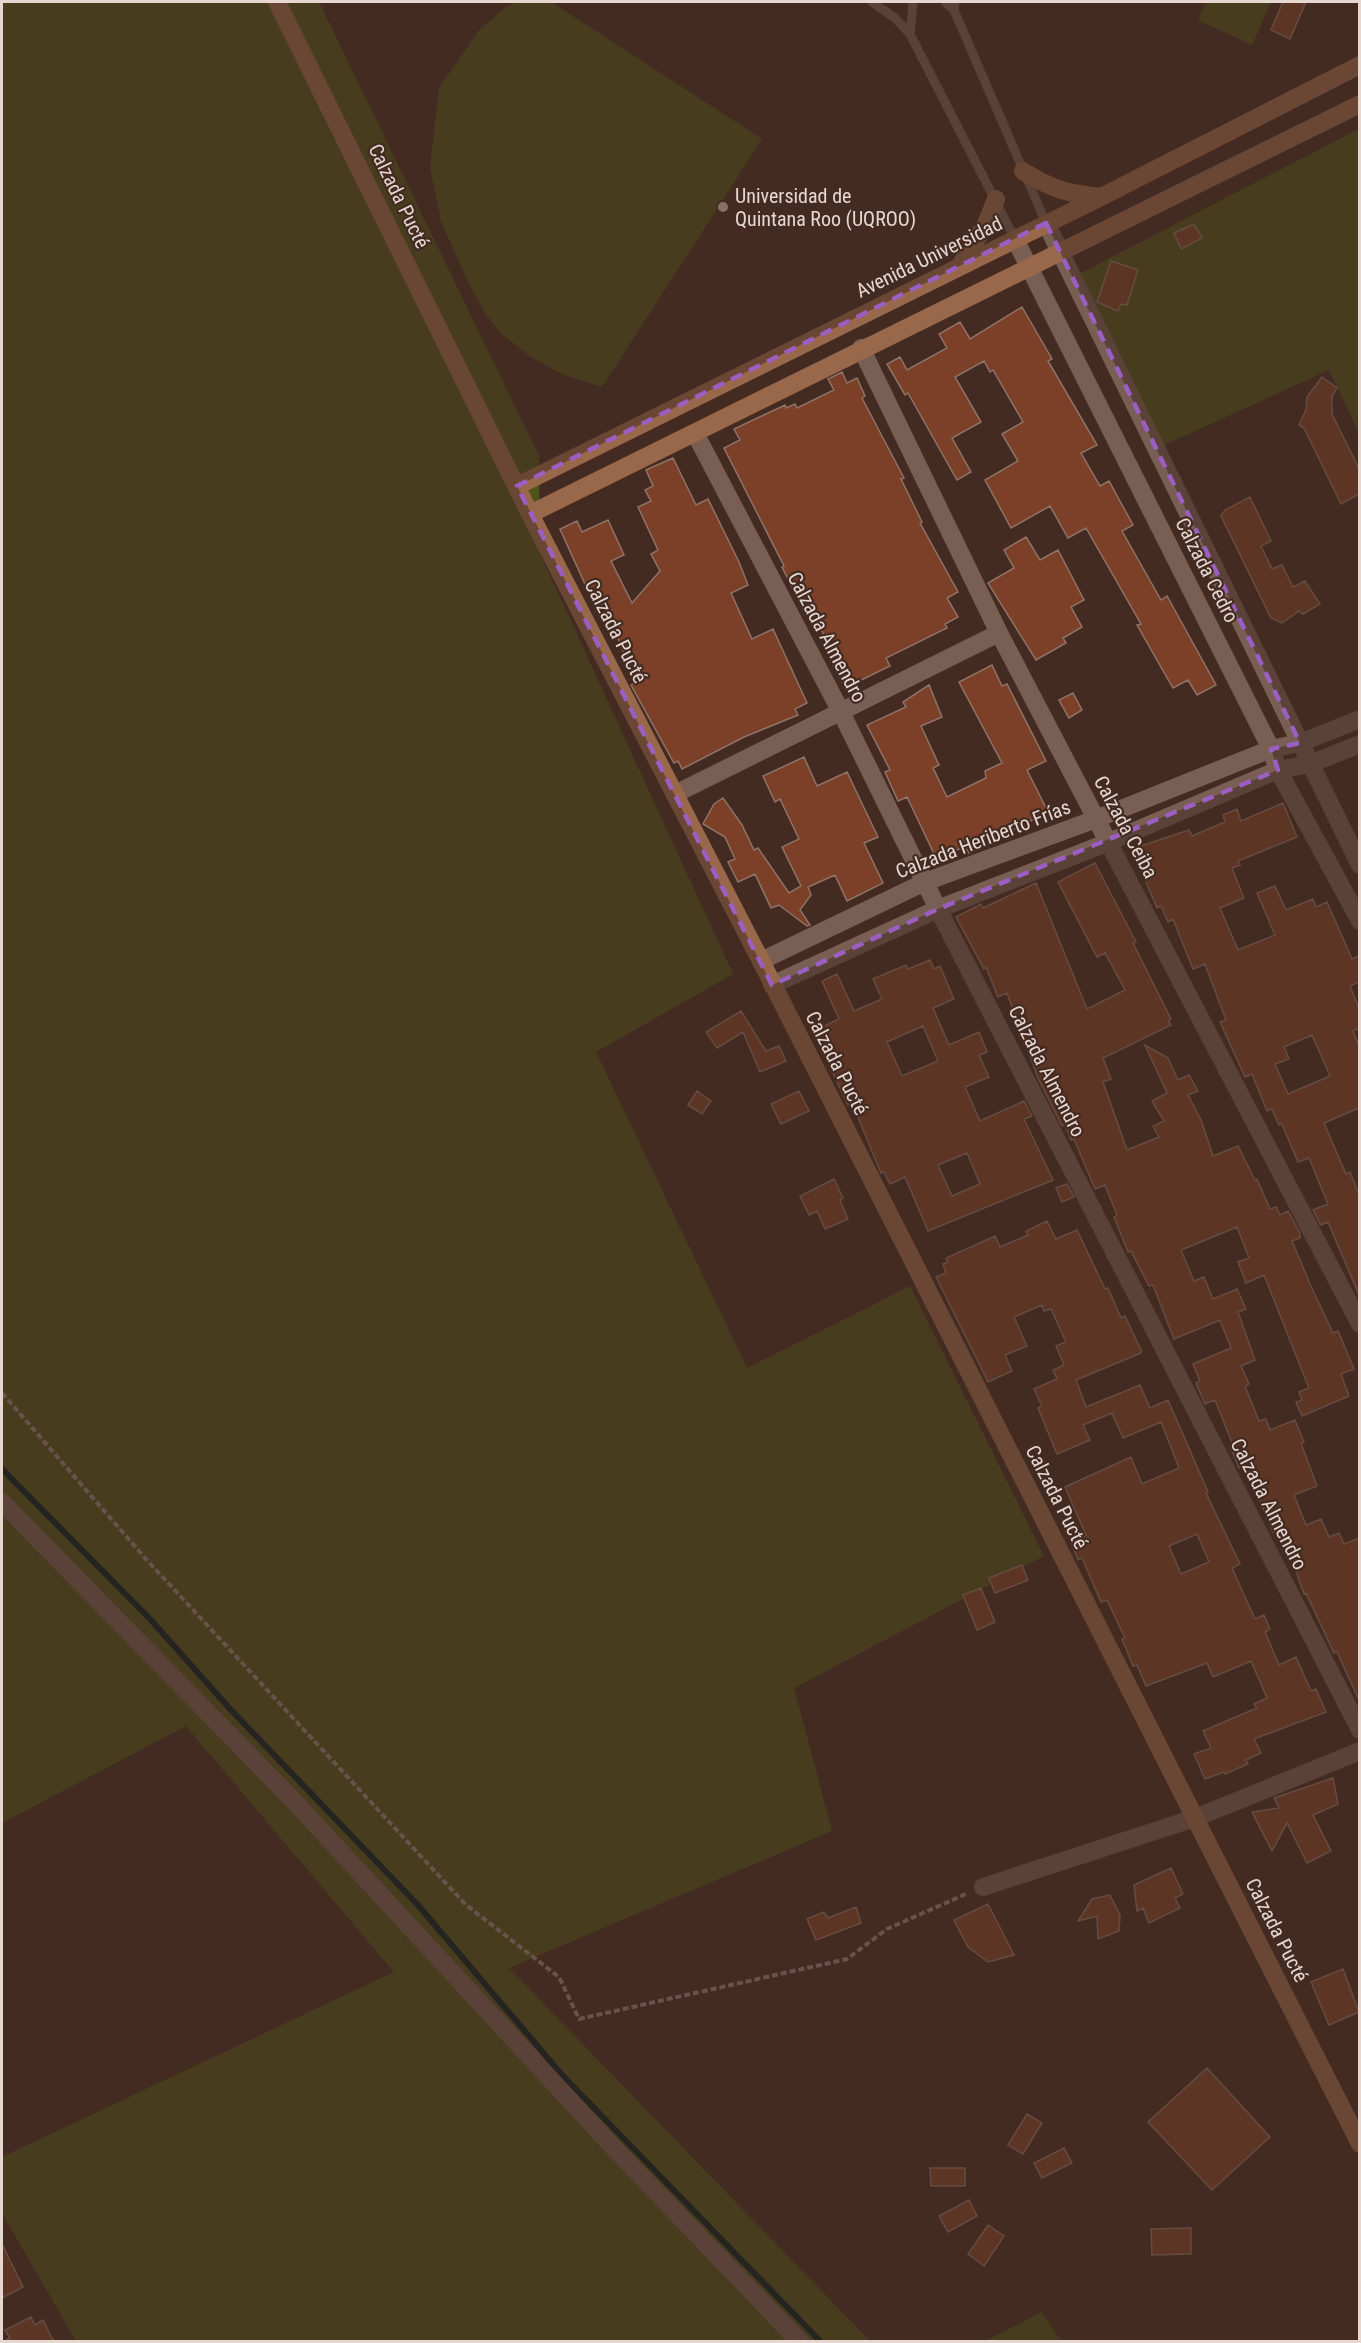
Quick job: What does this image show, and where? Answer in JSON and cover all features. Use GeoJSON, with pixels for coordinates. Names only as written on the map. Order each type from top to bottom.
{"type":"FeatureCollection","features":[{"type":"Feature","properties":{"kind":"street","name":"Calzada Pucté"},"geometry":{"type":"LineString","coordinates":[[277,2],[530,514],[761,961],[1359,2145]]}},
{"type":"Feature","properties":{"kind":"street","name":"Avenida Universidad"},"geometry":{"type":"LineString","coordinates":[[517,486],[959,268],[1359,65]]}},
{"type":"Feature","properties":{"kind":"street"},"geometry":{"type":"LineString","coordinates":[[530,514],[861,348],[1359,104]]}},
{"type":"Feature","properties":{"kind":"street"},"geometry":{"type":"LineString","coordinates":[[1023,171],[1048,187],[1066,193],[1101,197]]}},
{"type":"Feature","properties":{"kind":"street"},"geometry":{"type":"LineString","coordinates":[[959,268],[986,224],[996,199]]}},
{"type":"Feature","properties":{"kind":"street","name":"Calzada Cedro"},"geometry":{"type":"LineString","coordinates":[[1046,223],[1359,865]]}},
{"type":"Feature","properties":{"kind":"street","name":"Calzada Cedro"},"geometry":{"type":"LineString","coordinates":[[1015,239],[1271,749],[1278,770],[1359,921]]}},
{"type":"Feature","properties":{"kind":"street","name":"Calzada Ceiba"},"geometry":{"type":"LineString","coordinates":[[861,348],[999,633],[1359,1324]]}},
{"type":"Feature","properties":{"kind":"street","name":"Calzada Almendro"},"geometry":{"type":"LineString","coordinates":[[695,433],[840,710],[938,909],[1359,1730]]}},
{"type":"Feature","properties":{"kind":"street"},"geometry":{"type":"LineString","coordinates":[[675,794],[999,633]]}},
{"type":"Feature","properties":{"kind":"street","name":"Calzada Heriberto Frías"},"geometry":{"type":"LineString","coordinates":[[761,961],[925,882],[1096,819],[1271,749],[1299,743],[1359,719]]}},
{"type":"Feature","properties":{"kind":"street"},"geometry":{"type":"LineString","coordinates":[[772,985],[938,909],[1109,842],[1278,770],[1310,764],[1359,744]]}},
{"type":"Feature","properties":{"kind":"street"},"geometry":{"type":"LineString","coordinates":[[2,1502],[292,1799],[614,2148],[800,2342]]}},
{"type":"Feature","properties":{"kind":"street"},"geometry":{"type":"LineString","coordinates":[[983,1887],[1195,1818],[1359,1751]]}},
{"type":"Feature","properties":{"kind":"lane"},"geometry":{"type":"LineString","coordinates":[[872,2],[896,18],[910,34],[1015,239]]}},
{"type":"Feature","properties":{"kind":"lane"},"geometry":{"type":"LineString","coordinates":[[910,34],[913,2]]}},
{"type":"Feature","properties":{"kind":"lane"},"geometry":{"type":"LineString","coordinates":[[945,2],[955,6],[1046,223]]}},
{"type":"Feature","properties":{"kind":"path"},"geometry":{"type":"LineString","coordinates":[[2,1393],[145,1558],[466,1905],[559,1977],[579,2019],[847,1959],[887,1929],[983,1887]]}},
{"type":"Feature","properties":{"kind":"highlighted area"},"geometry":{"type":"Polygon","coordinates":[[[1046,223],[1300,743],[1271,749],[1278,770],[938,909],[772,985],[517,486],[1046,223]]]}},
{"type":"Feature","properties":{"kind":"green space"},"geometry":{"type":"Polygon","coordinates":[[[2,2],[319,2],[539,456],[540,554],[733,974],[596,1052],[747,1368],[910,1286],[1044,1556],[794,1688],[832,1831],[509,1968],[870,2341],[76,2341],[2,2213],[2,2157],[394,1972],[186,1726],[2,1823],[2,2]]]}},
{"type":"Feature","properties":{"kind":"green space"},"geometry":{"type":"Polygon","coordinates":[[[518,2],[551,2],[762,139],[602,387],[562,374],[531,357],[502,334],[485,313],[469,284],[441,221],[430,167],[439,88],[480,29],[508,6],[518,2]]]}},
{"type":"Feature","properties":{"kind":"green space"},"geometry":{"type":"Polygon","coordinates":[[[1206,2],[1271,2],[1252,45],[1198,20],[1206,2]]]}},
{"type":"Feature","properties":{"kind":"green space"},"geometry":{"type":"Polygon","coordinates":[[[1359,129],[1359,433],[1329,370],[1162,446],[1077,275],[1359,129]]]}},
{"type":"Feature","properties":{"kind":"green space"},"geometry":{"type":"Polygon","coordinates":[[[1042,2312],[1061,2341],[985,2341],[1042,2312]]]}},
{"type":"Feature","properties":{"kind":"building"},"geometry":{"type":"Polygon","coordinates":[[[1283,2],[1306,2],[1290,39],[1271,30],[1283,2]]]}},
{"type":"Feature","properties":{"kind":"building"},"geometry":{"type":"Polygon","coordinates":[[[1194,224],[1202,238],[1181,249],[1174,233],[1194,224]]]}},
{"type":"Feature","properties":{"kind":"building"},"geometry":{"type":"Polygon","coordinates":[[[1111,261],[1138,270],[1127,305],[1121,304],[1118,311],[1097,302],[1111,261]]]}},
{"type":"Feature","properties":{"kind":"building"},"geometry":{"type":"Polygon","coordinates":[[[1022,307],[1052,359],[1048,361],[1097,445],[1081,453],[1100,486],[1109,481],[1133,525],[1122,531],[1161,600],[1167,596],[1216,685],[1197,695],[1188,680],[1173,688],[1137,625],[1141,624],[1086,528],[1068,538],[1050,506],[1011,528],[985,480],[1018,461],[1002,434],[1023,422],[993,370],[990,372],[984,361],[955,377],[981,422],[952,438],[971,472],[957,480],[908,393],[905,395],[887,364],[900,357],[907,370],[947,348],[939,334],[960,322],[970,339],[1022,307]]]}},
{"type":"Feature","properties":{"kind":"building"},"geometry":{"type":"Polygon","coordinates":[[[842,372],[847,383],[857,378],[865,396],[862,398],[904,478],[901,479],[922,522],[920,523],[958,592],[947,598],[958,617],[945,624],[947,628],[886,658],[890,666],[845,688],[830,659],[833,657],[829,645],[809,606],[803,609],[782,567],[784,566],[724,448],[740,440],[734,429],[785,405],[786,408],[795,404],[797,408],[834,390],[828,379],[842,372]]]}},
{"type":"Feature","properties":{"kind":"building"},"geometry":{"type":"Polygon","coordinates":[[[1322,377],[1337,388],[1332,396],[1332,414],[1359,469],[1359,494],[1341,504],[1304,428],[1299,425],[1306,410],[1307,397],[1322,377]]]}},
{"type":"Feature","properties":{"kind":"building"},"geometry":{"type":"Polygon","coordinates":[[[673,458],[696,505],[708,499],[739,562],[748,585],[731,593],[752,639],[773,629],[807,703],[795,709],[798,715],[744,737],[682,769],[678,761],[674,763],[631,685],[635,683],[616,633],[600,601],[594,604],[560,529],[577,521],[582,532],[608,520],[624,555],[611,561],[632,603],[660,571],[651,554],[658,550],[638,507],[651,501],[645,490],[653,486],[646,470],[673,458]]]}},
{"type":"Feature","properties":{"kind":"building"},"geometry":{"type":"Polygon","coordinates":[[[1250,497],[1271,541],[1261,546],[1272,569],[1282,565],[1293,587],[1305,581],[1320,604],[1303,614],[1299,611],[1282,623],[1271,618],[1221,516],[1225,510],[1250,497]]]}},
{"type":"Feature","properties":{"kind":"building"},"geometry":{"type":"Polygon","coordinates":[[[1026,537],[1040,560],[1058,550],[1084,600],[1071,607],[1082,627],[1063,638],[1066,643],[1036,660],[988,583],[1014,568],[1004,550],[1026,537]]]}},
{"type":"Feature","properties":{"kind":"building"},"geometry":{"type":"Polygon","coordinates":[[[992,665],[1002,686],[1007,684],[1046,761],[1027,770],[1048,812],[969,853],[965,846],[937,860],[907,797],[898,801],[885,772],[890,770],[867,725],[906,707],[903,702],[929,685],[942,717],[921,726],[939,765],[933,768],[947,797],[986,778],[985,771],[1002,763],[959,682],[992,665]]]}},
{"type":"Feature","properties":{"kind":"building"},"geometry":{"type":"Polygon","coordinates":[[[1073,693],[1082,710],[1069,718],[1059,700],[1073,693]]]}},
{"type":"Feature","properties":{"kind":"building"},"geometry":{"type":"Polygon","coordinates":[[[804,757],[817,786],[847,772],[878,837],[864,843],[883,883],[847,901],[835,875],[808,887],[811,895],[800,910],[810,925],[807,926],[779,905],[771,908],[755,874],[738,882],[728,862],[735,859],[725,837],[703,824],[714,804],[723,798],[742,825],[754,850],[758,848],[789,893],[801,886],[782,847],[799,839],[780,799],[775,802],[763,776],[804,757]]]}},
{"type":"Feature","properties":{"kind":"building"},"geometry":{"type":"Polygon","coordinates":[[[1283,803],[1297,837],[1238,861],[1240,865],[1232,868],[1244,898],[1220,908],[1238,950],[1275,935],[1257,893],[1275,886],[1286,910],[1313,899],[1316,907],[1327,902],[1352,959],[1359,956],[1359,982],[1350,986],[1359,1009],[1359,1028],[1353,1031],[1359,1046],[1359,1108],[1324,1123],[1346,1174],[1350,1172],[1359,1195],[1359,1295],[1328,1222],[1321,1225],[1313,1210],[1328,1204],[1309,1158],[1298,1162],[1282,1124],[1279,1125],[1272,1109],[1267,1111],[1252,1074],[1245,1077],[1220,1022],[1226,1020],[1205,964],[1193,969],[1173,919],[1168,922],[1161,906],[1157,908],[1132,849],[1189,830],[1192,836],[1225,822],[1223,815],[1237,809],[1241,821],[1283,803]],[[1312,1035],[1284,1047],[1289,1059],[1275,1064],[1288,1094],[1330,1076],[1312,1035]]]}},
{"type":"Feature","properties":{"kind":"building"},"geometry":{"type":"Polygon","coordinates":[[[1095,863],[1136,942],[1133,943],[1171,1019],[1168,1021],[1171,1025],[1103,1058],[1111,1079],[1103,1082],[1127,1150],[1159,1137],[1153,1126],[1164,1121],[1152,1101],[1167,1093],[1145,1045],[1168,1058],[1178,1080],[1189,1075],[1198,1091],[1188,1095],[1201,1120],[1213,1156],[1238,1146],[1255,1180],[1257,1179],[1270,1209],[1276,1207],[1280,1215],[1288,1211],[1300,1233],[1300,1238],[1292,1241],[1333,1333],[1338,1331],[1354,1369],[1341,1374],[1349,1396],[1302,1416],[1296,1402],[1302,1400],[1299,1392],[1309,1388],[1264,1275],[1246,1283],[1238,1262],[1249,1258],[1237,1227],[1181,1250],[1194,1281],[1204,1277],[1213,1299],[1237,1289],[1246,1309],[1238,1312],[1255,1360],[1241,1366],[1249,1384],[1245,1386],[1259,1421],[1266,1419],[1270,1430],[1295,1420],[1317,1486],[1294,1495],[1306,1525],[1321,1519],[1329,1537],[1339,1533],[1344,1544],[1359,1538],[1359,1700],[1337,1652],[1334,1653],[1306,1593],[1304,1594],[1286,1542],[1283,1543],[1278,1530],[1273,1532],[1245,1465],[1239,1468],[1230,1446],[1233,1445],[1215,1400],[1205,1404],[1196,1383],[1200,1381],[1193,1364],[1231,1348],[1220,1320],[1174,1339],[1153,1285],[1149,1286],[1131,1251],[1128,1252],[1114,1217],[1117,1215],[1105,1185],[1095,1189],[1074,1139],[1071,1140],[1065,1124],[1062,1126],[1038,1078],[1007,993],[998,997],[986,967],[984,969],[956,917],[981,904],[983,908],[1036,883],[1087,1009],[1125,990],[1105,953],[1097,957],[1058,882],[1095,863]]]}},
{"type":"Feature","properties":{"kind":"building"},"geometry":{"type":"Polygon","coordinates":[[[930,960],[934,969],[940,966],[954,999],[933,1008],[949,1045],[979,1032],[987,1052],[979,1055],[989,1077],[965,1087],[980,1121],[1024,1101],[1032,1116],[1024,1119],[1053,1180],[928,1231],[905,1177],[890,1184],[884,1172],[881,1173],[852,1103],[848,1105],[813,1031],[839,1019],[822,981],[837,974],[854,1011],[882,999],[873,979],[906,965],[908,969],[930,960]],[[923,1026],[887,1042],[902,1076],[938,1061],[923,1026]],[[967,1153],[938,1165],[952,1196],[980,1184],[967,1153]]]}},
{"type":"Feature","properties":{"kind":"building"},"geometry":{"type":"Polygon","coordinates":[[[741,1011],[766,1051],[779,1046],[786,1061],[760,1072],[743,1032],[717,1048],[706,1032],[741,1011]]]}},
{"type":"Feature","properties":{"kind":"building"},"geometry":{"type":"Polygon","coordinates":[[[697,1091],[711,1101],[702,1114],[688,1105],[697,1091]]]}},
{"type":"Feature","properties":{"kind":"building"},"geometry":{"type":"Polygon","coordinates":[[[799,1091],[809,1111],[781,1124],[771,1104],[799,1091]]]}},
{"type":"Feature","properties":{"kind":"building"},"geometry":{"type":"Polygon","coordinates":[[[834,1179],[843,1198],[840,1200],[848,1219],[825,1229],[817,1211],[809,1215],[800,1196],[834,1179]]]}},
{"type":"Feature","properties":{"kind":"building"},"geometry":{"type":"Polygon","coordinates":[[[1067,1184],[1074,1197],[1062,1202],[1056,1188],[1067,1184]]]}},
{"type":"Feature","properties":{"kind":"building"},"geometry":{"type":"Polygon","coordinates":[[[1047,1221],[1056,1239],[1077,1230],[1105,1289],[1108,1288],[1121,1318],[1125,1316],[1141,1350],[1141,1353],[1076,1380],[1086,1407],[1140,1385],[1150,1408],[1168,1400],[1208,1492],[1206,1493],[1240,1564],[1232,1568],[1255,1619],[1264,1615],[1270,1629],[1265,1632],[1279,1665],[1296,1657],[1311,1691],[1316,1689],[1326,1712],[1254,1739],[1261,1753],[1246,1760],[1248,1764],[1225,1774],[1224,1772],[1205,1779],[1194,1754],[1211,1748],[1203,1731],[1257,1708],[1254,1704],[1267,1698],[1251,1661],[1213,1677],[1207,1663],[1146,1686],[1137,1665],[1133,1666],[1122,1639],[1125,1638],[1107,1600],[1101,1602],[1082,1558],[1078,1560],[1071,1542],[1086,1535],[1065,1487],[1131,1457],[1142,1484],[1179,1468],[1161,1422],[1123,1438],[1112,1413],[1083,1425],[1090,1440],[1057,1454],[1038,1408],[1042,1406],[1034,1389],[1057,1379],[1053,1370],[1064,1365],[1056,1346],[1066,1342],[1051,1309],[1044,1311],[1042,1305],[1014,1317],[1027,1346],[1005,1355],[1012,1371],[988,1382],[936,1277],[946,1273],[943,1264],[948,1262],[946,1258],[995,1236],[1000,1247],[1028,1235],[1026,1231],[1047,1221]],[[1197,1534],[1169,1546],[1181,1574],[1209,1562],[1197,1534]]]}},
{"type":"Feature","properties":{"kind":"building"},"geometry":{"type":"Polygon","coordinates":[[[1022,1565],[1028,1580],[995,1593],[989,1578],[1022,1565]]]}},
{"type":"Feature","properties":{"kind":"building"},"geometry":{"type":"Polygon","coordinates":[[[981,1588],[995,1622],[977,1630],[963,1595],[981,1588]]]}},
{"type":"Feature","properties":{"kind":"building"},"geometry":{"type":"Polygon","coordinates":[[[1333,1778],[1338,1804],[1313,1815],[1331,1851],[1307,1863],[1287,1823],[1272,1851],[1252,1812],[1279,1808],[1274,1798],[1333,1778]]]}},
{"type":"Feature","properties":{"kind":"building"},"geometry":{"type":"Polygon","coordinates":[[[1171,1868],[1183,1894],[1175,1898],[1180,1908],[1149,1923],[1143,1908],[1137,1911],[1134,1885],[1171,1868]]]}},
{"type":"Feature","properties":{"kind":"building"},"geometry":{"type":"Polygon","coordinates":[[[1110,1895],[1120,1915],[1119,1931],[1098,1939],[1097,1916],[1078,1921],[1092,1899],[1110,1895]]]}},
{"type":"Feature","properties":{"kind":"building"},"geometry":{"type":"Polygon","coordinates":[[[988,1904],[1014,1955],[988,1962],[968,1947],[954,1920],[988,1904]]]}},
{"type":"Feature","properties":{"kind":"building"},"geometry":{"type":"Polygon","coordinates":[[[856,1907],[861,1923],[816,1940],[807,1919],[824,1912],[828,1918],[856,1907]]]}},
{"type":"Feature","properties":{"kind":"building"},"geometry":{"type":"Polygon","coordinates":[[[1343,1969],[1359,2012],[1329,2025],[1311,1982],[1343,1969]]]}},
{"type":"Feature","properties":{"kind":"building"},"geometry":{"type":"Polygon","coordinates":[[[1207,2068],[1270,2137],[1212,2190],[1148,2122],[1207,2068]]]}},
{"type":"Feature","properties":{"kind":"building"},"geometry":{"type":"Polygon","coordinates":[[[1027,2114],[1042,2123],[1023,2154],[1008,2145],[1027,2114]]]}},
{"type":"Feature","properties":{"kind":"building"},"geometry":{"type":"Polygon","coordinates":[[[1064,2148],[1072,2163],[1042,2178],[1034,2163],[1064,2148]]]}},
{"type":"Feature","properties":{"kind":"building"},"geometry":{"type":"Polygon","coordinates":[[[930,2168],[965,2168],[965,2186],[931,2186],[930,2168]]]}},
{"type":"Feature","properties":{"kind":"building"},"geometry":{"type":"Polygon","coordinates":[[[969,2200],[977,2216],[948,2232],[939,2216],[969,2200]]]}},
{"type":"Feature","properties":{"kind":"building"},"geometry":{"type":"Polygon","coordinates":[[[988,2225],[1004,2236],[984,2266],[968,2254],[988,2225]]]}},
{"type":"Feature","properties":{"kind":"building"},"geometry":{"type":"Polygon","coordinates":[[[1191,2228],[1191,2254],[1152,2255],[1151,2229],[1191,2228]]]}},
{"type":"Feature","properties":{"kind":"building"},"geometry":{"type":"Polygon","coordinates":[[[2,2244],[23,2287],[2,2298],[2,2244]]]}},
{"type":"Feature","properties":{"kind":"building"},"geometry":{"type":"Polygon","coordinates":[[[31,2317],[35,2325],[43,2320],[54,2342],[3,2342],[10,2338],[5,2330],[31,2317]]]}},
{"type":"Feature","properties":{"kind":"waterway"},"geometry":{"type":"LineString","coordinates":[[2,1469],[150,1619],[231,1710],[417,1904],[563,2076],[821,2342]]}},
{"type":"Feature","properties":{"kind":"place","name":"Universidad de Quintana Roo (UQROO)"},"geometry":{"type":"Point","coordinates":[723,207]}}]}
